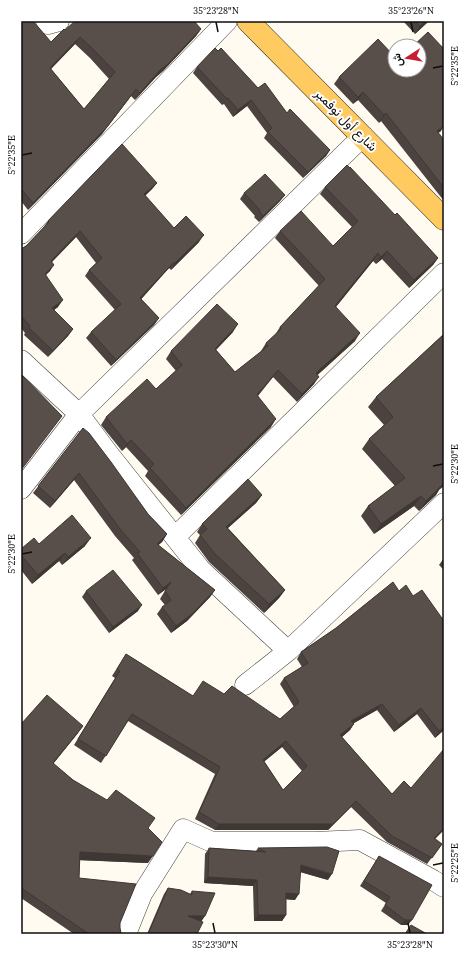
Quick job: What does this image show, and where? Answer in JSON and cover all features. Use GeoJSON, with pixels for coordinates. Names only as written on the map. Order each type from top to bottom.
{"type":"FeatureCollection","features":[{"type":"Feature","properties":{"kind":"main road","name":"شارع أول نوفمبر"},"geometry":{"type":"LineString","coordinates":[[248,21],[444,219]]}},
{"type":"Feature","properties":{"kind":"street"},"geometry":{"type":"LineString","coordinates":[[46,21],[48,24],[59,21]]}},
{"type":"Feature","properties":{"kind":"street"},"geometry":{"type":"LineString","coordinates":[[21,234],[227,21]]}},
{"type":"Feature","properties":{"kind":"street"},"geometry":{"type":"LineString","coordinates":[[21,489],[79,414],[363,136]]}},
{"type":"Feature","properties":{"kind":"street"},"geometry":{"type":"LineString","coordinates":[[175,537],[444,273]]}},
{"type":"Feature","properties":{"kind":"street"},"geometry":{"type":"LineString","coordinates":[[21,360],[79,414],[201,570],[288,651]]}},
{"type":"Feature","properties":{"kind":"street"},"geometry":{"type":"LineString","coordinates":[[245,685],[288,651],[444,503]]}},
{"type":"Feature","properties":{"kind":"street"},"geometry":{"type":"LineString","coordinates":[[126,934],[142,894],[183,829],[212,842],[315,842],[360,840],[444,887]]}},
{"type":"Feature","properties":{"kind":"building"},"geometry":{"type":"Polygon","coordinates":[[[21,21],[33,21],[51,42],[64,29],[65,30],[75,21],[194,21],[201,29],[168,64],[160,70],[140,93],[136,89],[107,127],[33,203],[21,189],[21,21]],[[80,37],[50,68],[84,109],[115,72],[80,37]]]}},
{"type":"Feature","properties":{"kind":"building"},"geometry":{"type":"Polygon","coordinates":[[[415,21],[426,21],[420,26],[415,21]]]}},
{"type":"Feature","properties":{"kind":"building"},"geometry":{"type":"Polygon","coordinates":[[[428,32],[444,49],[444,125],[437,131],[444,140],[444,188],[386,113],[384,115],[363,92],[358,97],[339,77],[378,39],[387,49],[387,78],[427,78],[427,38],[422,38],[428,32]]]}},
{"type":"Feature","properties":{"kind":"building"},"geometry":{"type":"Polygon","coordinates":[[[215,48],[218,51],[221,48],[258,88],[265,83],[287,113],[290,109],[330,150],[308,172],[268,132],[272,128],[251,100],[238,110],[197,67],[215,48]]]}},
{"type":"Feature","properties":{"kind":"building"},"geometry":{"type":"Polygon","coordinates":[[[122,144],[157,183],[144,194],[174,228],[186,216],[204,235],[175,263],[174,262],[140,298],[159,318],[116,360],[91,332],[121,304],[89,270],[102,258],[80,231],[51,261],[54,265],[45,274],[63,300],[52,308],[73,329],[53,351],[29,328],[30,326],[21,316],[21,249],[26,246],[122,144]]]}},
{"type":"Feature","properties":{"kind":"building"},"geometry":{"type":"Polygon","coordinates":[[[347,165],[395,215],[397,213],[438,258],[414,280],[387,251],[381,257],[378,253],[335,306],[360,333],[316,373],[319,377],[302,394],[278,370],[257,395],[276,419],[186,508],[150,468],[154,464],[131,440],[127,444],[106,417],[147,379],[156,389],[182,365],[171,351],[217,304],[238,324],[215,349],[235,372],[268,346],[266,343],[281,329],[280,327],[325,279],[280,231],[301,211],[333,246],[358,221],[325,187],[347,165]]]}},
{"type":"Feature","properties":{"kind":"building"},"geometry":{"type":"Polygon","coordinates":[[[265,174],[285,195],[263,216],[259,211],[260,210],[244,193],[265,174]]]}},
{"type":"Feature","properties":{"kind":"building"},"geometry":{"type":"Polygon","coordinates":[[[444,334],[444,482],[426,501],[421,496],[381,524],[368,506],[405,478],[369,439],[393,417],[376,397],[444,334]]]}},
{"type":"Feature","properties":{"kind":"building"},"geometry":{"type":"Polygon","coordinates":[[[21,374],[62,416],[21,470],[21,374]]]}},
{"type":"Feature","properties":{"kind":"building"},"geometry":{"type":"Polygon","coordinates":[[[83,428],[89,433],[111,462],[148,514],[167,534],[157,544],[215,590],[192,614],[176,626],[162,607],[171,600],[165,591],[171,582],[163,588],[137,553],[140,552],[120,529],[79,473],[55,501],[38,486],[83,428]]]}},
{"type":"Feature","properties":{"kind":"building"},"geometry":{"type":"Polygon","coordinates":[[[248,479],[262,495],[226,527],[285,590],[269,604],[215,554],[200,535],[207,529],[202,524],[248,479]]]}},
{"type":"Feature","properties":{"kind":"building"},"geometry":{"type":"Polygon","coordinates":[[[72,515],[91,538],[68,557],[65,553],[38,575],[21,555],[21,549],[34,538],[39,544],[72,515]]]}},
{"type":"Feature","properties":{"kind":"building"},"geometry":{"type":"Polygon","coordinates":[[[113,570],[142,605],[113,627],[86,591],[113,570]]]}},
{"type":"Feature","properties":{"kind":"building"},"geometry":{"type":"Polygon","coordinates":[[[393,582],[399,591],[406,585],[413,596],[422,590],[444,621],[444,728],[439,731],[421,708],[399,725],[382,704],[351,721],[354,724],[340,735],[392,794],[404,781],[411,788],[444,749],[444,828],[434,838],[442,844],[432,858],[392,836],[356,801],[333,824],[219,824],[199,812],[220,767],[132,714],[106,756],[78,739],[120,671],[117,669],[126,654],[193,696],[203,681],[224,694],[232,686],[280,719],[299,702],[284,678],[308,663],[301,652],[336,628],[393,582]],[[286,741],[263,760],[283,790],[307,766],[286,741]]]}},
{"type":"Feature","properties":{"kind":"building"},"geometry":{"type":"Polygon","coordinates":[[[47,695],[83,726],[53,763],[73,780],[107,800],[116,790],[155,818],[148,828],[162,842],[153,856],[80,852],[79,878],[136,884],[120,923],[121,934],[89,934],[21,888],[21,722],[22,723],[47,695]]]}},
{"type":"Feature","properties":{"kind":"building"},"geometry":{"type":"Polygon","coordinates":[[[327,847],[339,851],[332,874],[301,865],[299,894],[286,893],[286,915],[258,915],[257,880],[208,877],[209,848],[266,852],[258,848],[327,847]]]}},
{"type":"Feature","properties":{"kind":"building"},"geometry":{"type":"Polygon","coordinates":[[[379,856],[432,885],[412,920],[405,920],[385,905],[390,897],[364,881],[379,856]]]}},
{"type":"Feature","properties":{"kind":"building"},"geometry":{"type":"Polygon","coordinates":[[[168,888],[181,890],[192,895],[192,891],[215,893],[205,916],[188,916],[203,922],[197,934],[148,934],[168,888]]]}},
{"type":"Feature","properties":{"kind":"building"},"geometry":{"type":"Polygon","coordinates":[[[411,925],[427,934],[405,934],[411,925]]]}}]}
